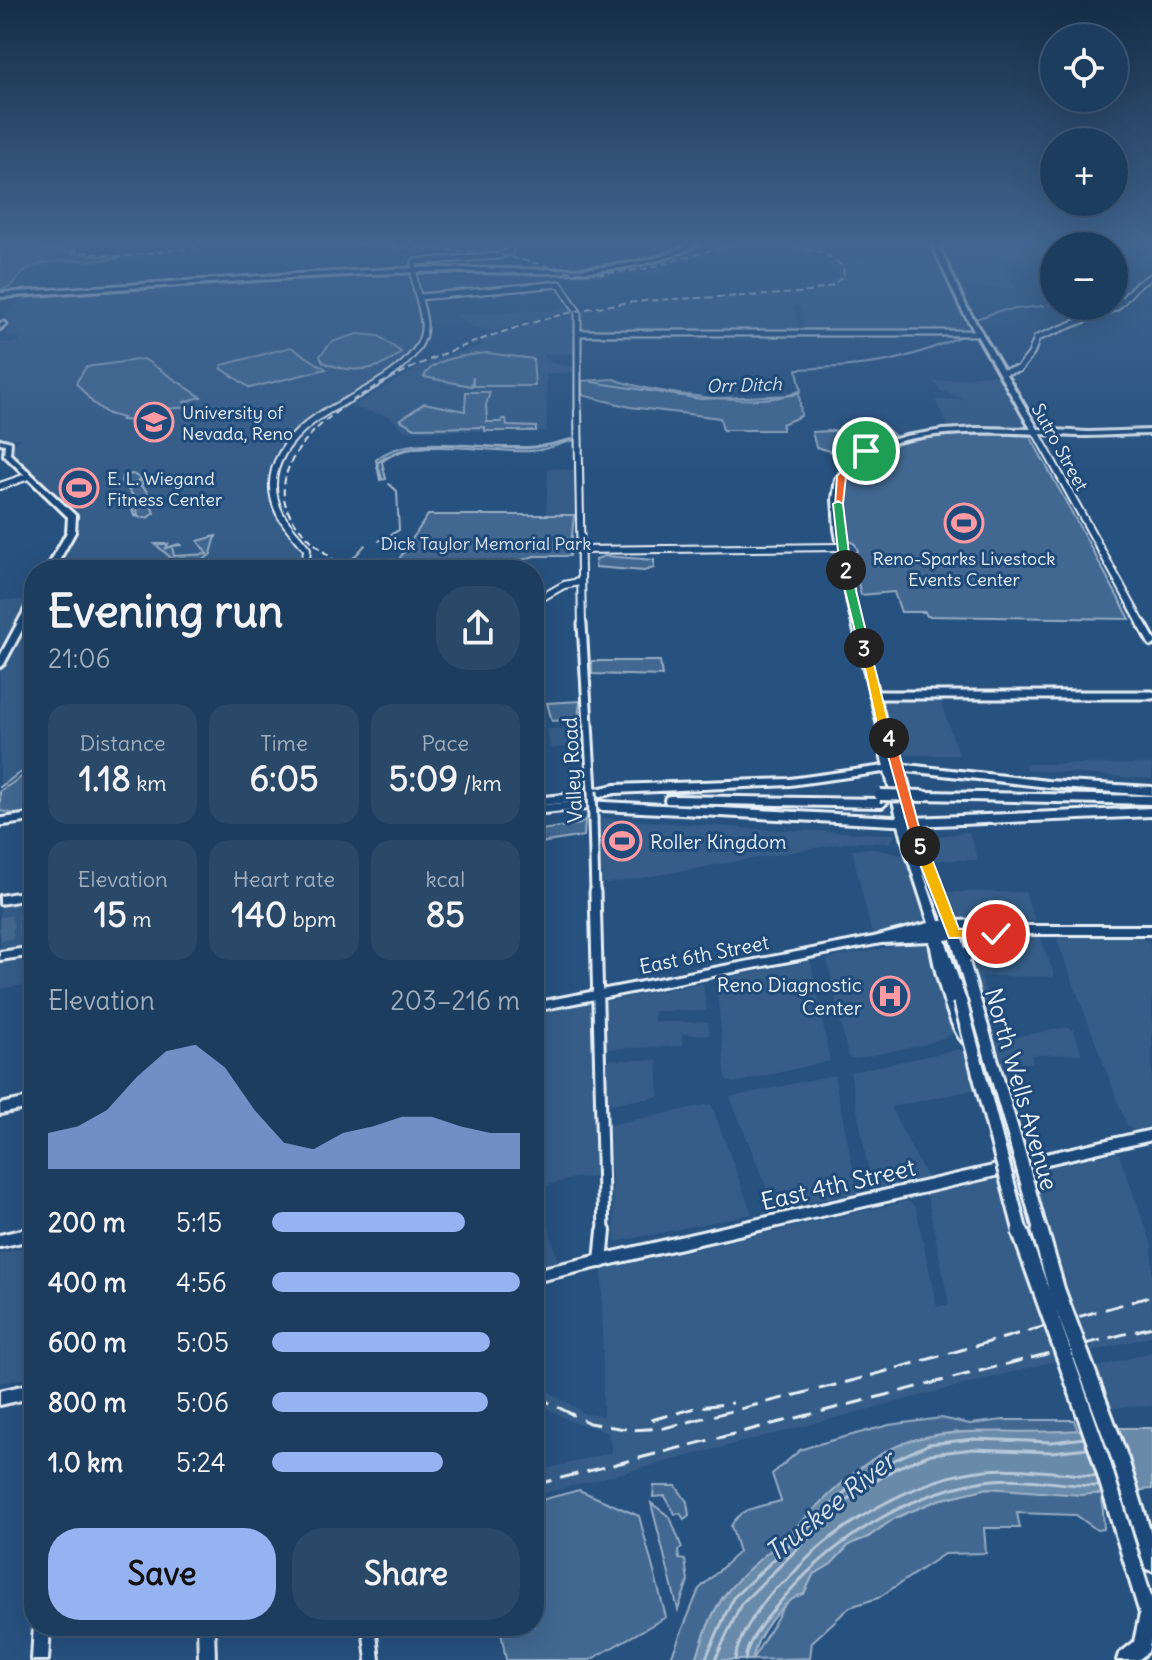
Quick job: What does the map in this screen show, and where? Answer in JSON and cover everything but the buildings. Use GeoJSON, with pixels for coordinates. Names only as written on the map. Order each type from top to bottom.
{"type":"FeatureCollection","features":[{"type":"Feature","properties":{"kind":"highway"},"geometry":{"type":"LineString","coordinates":[[544,808],[615,789],[790,782],[894,767],[1056,785],[1152,791]]}},
{"type":"Feature","properties":{"kind":"highway"},"geometry":{"type":"LineString","coordinates":[[544,802],[881,799],[1152,810]]}},
{"type":"Feature","properties":{"kind":"highway"},"geometry":{"type":"LineString","coordinates":[[925,800],[1152,800]]}},
{"type":"Feature","properties":{"kind":"highway"},"geometry":{"type":"LineString","coordinates":[[577,801],[909,822],[1152,810]]}},
{"type":"Feature","properties":{"kind":"main road","name":"Sutro Street"},"geometry":{"type":"LineString","coordinates":[[973,321],[1036,432]]}},
{"type":"Feature","properties":{"kind":"main road"},"geometry":{"type":"LineString","coordinates":[[1000,369],[1018,367]]}},
{"type":"Feature","properties":{"kind":"main road","name":"North Wells Avenue"},"geometry":{"type":"LineString","coordinates":[[1152,431],[922,435],[888,442],[866,451],[845,469],[839,480],[841,547],[874,695],[939,930],[967,1001],[1057,1291],[1119,1456],[1152,1563]]}},
{"type":"Feature","properties":{"kind":"main road"},"geometry":{"type":"LineString","coordinates":[[0,441],[9,443],[2,451],[23,476],[29,476],[65,507],[73,520],[71,532],[56,560]]}},
{"type":"Feature","properties":{"kind":"main road"},"geometry":{"type":"LineString","coordinates":[[0,664],[24,619]]}},
{"type":"Feature","properties":{"kind":"main road","name":"North Wells Avenue"},"geometry":{"type":"LineString","coordinates":[[909,822],[963,963],[967,1001],[1023,1242],[1100,1456],[1142,1594]]}},
{"type":"Feature","properties":{"kind":"main road"},"geometry":{"type":"LineString","coordinates":[[0,900],[24,896]]}},
{"type":"Feature","properties":{"kind":"main road","name":"East 6th Street"},"geometry":{"type":"LineString","coordinates":[[882,939],[897,932],[996,924],[1023,930]]}},
{"type":"Feature","properties":{"kind":"main road","name":"East 6th Street"},"geometry":{"type":"LineString","coordinates":[[952,929],[996,934],[1023,930],[1152,930]]}},
{"type":"Feature","properties":{"kind":"main road"},"geometry":{"type":"LineString","coordinates":[[939,930],[935,942],[960,1030],[969,1041]]}},
{"type":"Feature","properties":{"kind":"main road","name":"East 6th Street"},"geometry":{"type":"LineString","coordinates":[[544,1005],[882,939],[910,939],[939,930]]}},
{"type":"Feature","properties":{"kind":"main road"},"geometry":{"type":"LineString","coordinates":[[963,963],[976,942],[996,934]]}},
{"type":"Feature","properties":{"kind":"main road"},"geometry":{"type":"LineString","coordinates":[[910,939],[930,943],[938,953]]}},
{"type":"Feature","properties":{"kind":"main road"},"geometry":{"type":"LineString","coordinates":[[0,956],[24,952]]}},
{"type":"Feature","properties":{"kind":"main road"},"geometry":{"type":"LineString","coordinates":[[0,1109],[24,1104]]}},
{"type":"Feature","properties":{"kind":"main road","name":"East 4th Street"},"geometry":{"type":"LineString","coordinates":[[544,1274],[1152,1135]]}},
{"type":"Feature","properties":{"kind":"main road"},"geometry":{"type":"LineString","coordinates":[[0,1398],[24,1392]]}},
{"type":"Feature","properties":{"kind":"main road"},"geometry":{"type":"LineString","coordinates":[[1142,1594],[1152,1627]]}},
{"type":"Feature","properties":{"kind":"main road"},"geometry":{"type":"LineString","coordinates":[[1125,1660],[1138,1651],[1145,1638],[1142,1594]]}},
{"type":"Feature","properties":{"kind":"main road"},"geometry":{"type":"LineString","coordinates":[[40,1660],[41,1636]]}},
{"type":"Feature","properties":{"kind":"main road"},"geometry":{"type":"LineString","coordinates":[[206,1636],[207,1660]]}},
{"type":"Feature","properties":{"kind":"street"},"geometry":{"type":"LineString","coordinates":[[306,560],[307,549],[284,521],[272,493],[278,462],[305,426],[416,352],[424,331],[423,321]]}},
{"type":"Feature","properties":{"kind":"street","name":"Valley Road"},"geometry":{"type":"LineString","coordinates":[[578,321],[578,550],[593,819],[604,1246],[601,1261]]}},
{"type":"Feature","properties":{"kind":"street"},"geometry":{"type":"LineString","coordinates":[[1018,367],[1030,356],[1037,338],[1080,321]]}},
{"type":"Feature","properties":{"kind":"street"},"geometry":{"type":"LineString","coordinates":[[578,333],[979,333]]}},
{"type":"Feature","properties":{"kind":"street","name":"Sutro Street"},"geometry":{"type":"LineString","coordinates":[[1036,432],[1152,642]]}},
{"type":"Feature","properties":{"kind":"street"},"geometry":{"type":"LineString","coordinates":[[0,486],[29,476]]}},
{"type":"Feature","properties":{"kind":"street"},"geometry":{"type":"LineString","coordinates":[[578,550],[841,547]]}},
{"type":"Feature","properties":{"kind":"street"},"geometry":{"type":"LineString","coordinates":[[544,596],[564,585],[579,582]]}},
{"type":"Feature","properties":{"kind":"street"},"geometry":{"type":"LineString","coordinates":[[874,695],[1152,695]]}},
{"type":"Feature","properties":{"kind":"street"},"geometry":{"type":"LineString","coordinates":[[0,822],[24,818]]}},
{"type":"Feature","properties":{"kind":"street"},"geometry":{"type":"LineString","coordinates":[[0,1241],[24,1235]]}},
{"type":"Feature","properties":{"kind":"street"},"geometry":{"type":"LineString","coordinates":[[370,1636],[373,1660]]}},
{"type":"Feature","properties":{"kind":"shaded area","name":"University of Nevada, Reno"},"geometry":{"type":"Polygon","coordinates":[[[9,321],[420,321],[422,329],[420,342],[396,367],[306,423],[271,475],[269,494],[282,524],[304,552],[303,560],[62,560],[79,527],[79,514],[8,451],[20,438],[0,439],[0,343],[19,342],[19,337],[6,336],[9,321]]]}},
{"type":"Feature","properties":{"kind":"shaded area"},"geometry":{"type":"Polygon","coordinates":[[[465,321],[531,321],[497,330],[473,328],[465,321]]]}},
{"type":"Feature","properties":{"kind":"shaded area","name":"University of Nevada, Reno"},"geometry":{"type":"Polygon","coordinates":[[[543,321],[575,321],[574,354],[547,354],[544,357],[552,363],[574,367],[574,372],[546,374],[547,431],[405,431],[389,416],[350,407],[429,361],[482,346],[482,340],[543,321]]]}},
{"type":"Feature","properties":{"kind":"shaded area"},"geometry":{"type":"Polygon","coordinates":[[[581,321],[796,321],[798,329],[793,332],[581,330],[581,321]]]}},
{"type":"Feature","properties":{"kind":"shaded area"},"geometry":{"type":"Polygon","coordinates":[[[804,321],[968,323],[962,332],[807,331],[804,321]]]}},
{"type":"Feature","properties":{"kind":"shaded area"},"geometry":{"type":"Polygon","coordinates":[[[998,375],[1026,428],[950,429],[935,400],[965,399],[941,391],[934,382],[998,375]]]}},
{"type":"Feature","properties":{"kind":"shaded area"},"geometry":{"type":"Polygon","coordinates":[[[548,468],[574,470],[574,515],[546,515],[548,468]]]}},
{"type":"Feature","properties":{"kind":"shaded area"},"geometry":{"type":"Polygon","coordinates":[[[0,600],[24,600],[24,814],[0,818],[0,600]]]}},
{"type":"Feature","properties":{"kind":"shaded area"},"geometry":{"type":"Polygon","coordinates":[[[940,700],[959,755],[901,755],[884,702],[940,700]]]}},
{"type":"Feature","properties":{"kind":"shaded area"},"geometry":{"type":"Polygon","coordinates":[[[580,727],[582,744],[550,749],[547,729],[580,727]]]}},
{"type":"Feature","properties":{"kind":"shaded area"},"geometry":{"type":"Polygon","coordinates":[[[1024,764],[1152,764],[1152,779],[1027,770],[1024,764]]]}},
{"type":"Feature","properties":{"kind":"shaded area"},"geometry":{"type":"Polygon","coordinates":[[[601,818],[759,829],[896,834],[890,843],[850,842],[607,884],[602,882],[601,818]]]}},
{"type":"Feature","properties":{"kind":"shaded area"},"geometry":{"type":"Polygon","coordinates":[[[969,832],[978,860],[930,860],[924,838],[969,832]]]}},
{"type":"Feature","properties":{"kind":"shaded area"},"geometry":{"type":"Polygon","coordinates":[[[870,848],[910,857],[926,923],[872,935],[852,850],[870,848]]]}},
{"type":"Feature","properties":{"kind":"shaded area"},"geometry":{"type":"Polygon","coordinates":[[[943,892],[1025,892],[1035,921],[960,920],[950,912],[943,892]]]}},
{"type":"Feature","properties":{"kind":"shaded area"},"geometry":{"type":"Polygon","coordinates":[[[24,899],[24,948],[0,952],[0,904],[24,899]]]}},
{"type":"Feature","properties":{"kind":"shaded area"},"geometry":{"type":"Polygon","coordinates":[[[1062,935],[1136,935],[1148,941],[1152,950],[1152,1126],[1134,1130],[1127,1126],[1057,940],[1062,935]]]}},
{"type":"Feature","properties":{"kind":"shaded area"},"geometry":{"type":"Polygon","coordinates":[[[1040,937],[1055,977],[981,976],[995,1022],[1004,1021],[1006,1025],[987,1029],[970,956],[987,938],[1040,937]]]}},
{"type":"Feature","properties":{"kind":"shaded area","name":"Reno Diagnostic Center"},"geometry":{"type":"Polygon","coordinates":[[[914,942],[926,944],[935,954],[956,1033],[926,1044],[855,1059],[848,1057],[827,959],[914,942]]]}},
{"type":"Feature","properties":{"kind":"shaded area"},"geometry":{"type":"Polygon","coordinates":[[[24,956],[24,985],[0,989],[0,960],[24,956]]]}},
{"type":"Feature","properties":{"kind":"shaded area"},"geometry":{"type":"Polygon","coordinates":[[[811,961],[830,1061],[734,1083],[726,1080],[716,980],[811,961]]]}},
{"type":"Feature","properties":{"kind":"shaded area"},"geometry":{"type":"Polygon","coordinates":[[[703,983],[707,1011],[654,1011],[654,1022],[708,1022],[710,1035],[682,1034],[683,1046],[605,1049],[606,1001],[703,983]]]}},
{"type":"Feature","properties":{"kind":"shaded area"},"geometry":{"type":"Polygon","coordinates":[[[587,1004],[591,1007],[595,1177],[574,1178],[544,1187],[544,1012],[587,1004]]]}},
{"type":"Feature","properties":{"kind":"shaded area"},"geometry":{"type":"Polygon","coordinates":[[[1067,1027],[1074,1030],[1082,1054],[1032,1055],[1033,1063],[996,1063],[990,1042],[1067,1027]]]}},
{"type":"Feature","properties":{"kind":"shaded area"},"geometry":{"type":"Polygon","coordinates":[[[961,1049],[977,1075],[979,1089],[890,1107],[927,1178],[876,1188],[871,1183],[850,1072],[961,1049]]]}},
{"type":"Feature","properties":{"kind":"shaded area"},"geometry":{"type":"Polygon","coordinates":[[[605,1060],[657,1060],[659,1097],[608,1104],[605,1060]]]}},
{"type":"Feature","properties":{"kind":"shaded area"},"geometry":{"type":"Polygon","coordinates":[[[834,1075],[858,1192],[775,1209],[730,1097],[834,1075]]]}},
{"type":"Feature","properties":{"kind":"shaded area"},"geometry":{"type":"Polygon","coordinates":[[[711,1104],[752,1214],[615,1242],[609,1125],[711,1104]]]}},
{"type":"Feature","properties":{"kind":"shaded area"},"geometry":{"type":"Polygon","coordinates":[[[1119,1154],[1152,1245],[1152,1336],[544,1493],[544,1469],[612,1452],[608,1432],[570,1421],[544,1407],[544,1388],[585,1414],[603,1416],[602,1270],[908,1201],[916,1208],[937,1307],[949,1304],[927,1195],[1001,1179],[1017,1227],[1032,1224],[1019,1174],[1119,1154]]]}},
{"type":"Feature","properties":{"kind":"shaded area"},"geometry":{"type":"Polygon","coordinates":[[[544,1207],[558,1262],[544,1265],[544,1207]]]}},
{"type":"Feature","properties":{"kind":"shaded area"},"geometry":{"type":"Polygon","coordinates":[[[24,1248],[24,1378],[0,1383],[0,1253],[24,1248]]]}},
{"type":"Feature","properties":{"kind":"shaded area"},"geometry":{"type":"Polygon","coordinates":[[[1152,1352],[1152,1406],[1106,1408],[1094,1368],[1152,1352]]]}},
{"type":"Feature","properties":{"kind":"green space"},"geometry":{"type":"Polygon","coordinates":[[[358,334],[379,336],[401,352],[384,364],[364,369],[343,368],[323,362],[320,356],[331,342],[358,334]]]}},
{"type":"Feature","properties":{"kind":"green space"},"geometry":{"type":"Polygon","coordinates":[[[291,347],[326,369],[250,388],[221,368],[222,365],[291,347]]]}},
{"type":"Feature","properties":{"kind":"green space"},"geometry":{"type":"Polygon","coordinates":[[[487,353],[533,359],[535,386],[473,386],[473,377],[471,386],[424,377],[443,361],[487,353]]]}},
{"type":"Feature","properties":{"kind":"green space"},"geometry":{"type":"Polygon","coordinates":[[[144,359],[201,397],[184,402],[189,407],[165,409],[165,416],[156,419],[159,422],[121,420],[123,418],[108,414],[92,402],[76,383],[86,367],[144,359]]]}},
{"type":"Feature","properties":{"kind":"green space"},"geometry":{"type":"Polygon","coordinates":[[[614,379],[654,390],[735,399],[761,399],[799,391],[801,416],[782,424],[782,430],[723,430],[720,418],[630,407],[582,395],[582,381],[614,379]]]}},
{"type":"Feature","properties":{"kind":"green space"},"geometry":{"type":"Polygon","coordinates":[[[466,392],[490,392],[486,405],[487,422],[506,419],[507,426],[536,427],[536,431],[485,431],[485,427],[415,428],[400,420],[424,403],[465,411],[466,392]]]}},
{"type":"Feature","properties":{"kind":"green space"},"geometry":{"type":"Polygon","coordinates":[[[881,423],[895,436],[848,457],[816,447],[812,432],[869,429],[868,424],[881,423]]]}},
{"type":"Feature","properties":{"kind":"green space","name":"Reno-Sparks Livestock Events Center"},"geometry":{"type":"Polygon","coordinates":[[[985,434],[1030,436],[1130,619],[927,616],[925,612],[901,612],[894,592],[861,595],[851,555],[858,551],[855,544],[849,541],[845,501],[848,480],[860,463],[903,442],[930,437],[985,434]]]}},
{"type":"Feature","properties":{"kind":"green space"},"geometry":{"type":"Polygon","coordinates":[[[574,440],[531,451],[454,447],[413,449],[382,462],[386,479],[380,480],[376,460],[390,451],[408,446],[450,444],[530,448],[574,440]]]}},
{"type":"Feature","properties":{"kind":"green space"},"geometry":{"type":"Polygon","coordinates":[[[133,474],[141,479],[136,482],[144,480],[141,486],[146,490],[154,513],[147,518],[134,516],[130,502],[135,515],[138,515],[132,494],[121,482],[122,476],[133,474]]]}},
{"type":"Feature","properties":{"kind":"green space","name":"Dick Taylor Memorial Park"},"geometry":{"type":"Polygon","coordinates":[[[428,515],[574,515],[570,556],[534,556],[523,560],[399,559],[428,515]]]}},
{"type":"Feature","properties":{"kind":"green space"},"geometry":{"type":"Polygon","coordinates":[[[216,536],[211,554],[204,560],[174,560],[155,544],[168,544],[166,548],[172,546],[174,556],[207,554],[198,541],[216,536]]]}},
{"type":"Feature","properties":{"kind":"green space"},"geometry":{"type":"Polygon","coordinates":[[[605,556],[654,560],[654,568],[644,571],[595,567],[596,559],[605,556]]]}},
{"type":"Feature","properties":{"kind":"green space"},"geometry":{"type":"Polygon","coordinates":[[[592,661],[660,661],[662,676],[592,674],[592,661]]]}},
{"type":"Feature","properties":{"kind":"green space"},"geometry":{"type":"Polygon","coordinates":[[[580,701],[578,719],[552,721],[547,703],[580,701]]]}},
{"type":"Feature","properties":{"kind":"green space"},"geometry":{"type":"Polygon","coordinates":[[[24,776],[24,812],[0,811],[0,791],[24,776]]]}},
{"type":"Feature","properties":{"kind":"green space"},"geometry":{"type":"Polygon","coordinates":[[[585,820],[584,836],[544,842],[544,829],[580,824],[585,820]]]}},
{"type":"Feature","properties":{"kind":"green space"},"geometry":{"type":"Polygon","coordinates":[[[941,1418],[970,1424],[1004,1420],[1074,1420],[1078,1431],[945,1434],[926,1437],[885,1453],[851,1476],[733,1585],[712,1617],[696,1660],[670,1660],[699,1589],[739,1552],[731,1526],[735,1520],[753,1508],[781,1501],[772,1474],[800,1450],[815,1445],[889,1425],[941,1418]]]}},
{"type":"Feature","properties":{"kind":"green space"},"geometry":{"type":"Polygon","coordinates":[[[654,1486],[676,1486],[687,1502],[689,1515],[684,1519],[680,1513],[675,1514],[665,1496],[653,1497],[654,1486]]]}},
{"type":"Feature","properties":{"kind":"green space"},"geometry":{"type":"Polygon","coordinates":[[[988,1488],[1102,1494],[1104,1529],[1097,1530],[1076,1515],[1017,1513],[1020,1528],[984,1528],[986,1553],[944,1554],[878,1598],[850,1607],[812,1642],[810,1658],[752,1660],[787,1601],[804,1593],[813,1575],[831,1564],[850,1544],[868,1537],[895,1518],[938,1500],[988,1488]]]}},
{"type":"Feature","properties":{"kind":"green space"},"geometry":{"type":"Polygon","coordinates":[[[579,1490],[639,1516],[666,1617],[590,1660],[506,1660],[502,1636],[544,1636],[544,1499],[579,1490]]]}},
{"type":"Feature","properties":{"kind":"green space"},"geometry":{"type":"Polygon","coordinates":[[[651,1503],[670,1517],[682,1548],[678,1550],[679,1559],[685,1560],[688,1581],[678,1610],[651,1503]]]}},
{"type":"Feature","properties":{"kind":"water","name":"Truckee River"},"geometry":{"type":"Polygon","coordinates":[[[1152,1428],[1152,1489],[1081,1495],[988,1488],[938,1500],[895,1518],[868,1537],[850,1544],[831,1564],[813,1575],[804,1594],[787,1603],[771,1620],[752,1660],[696,1660],[716,1609],[739,1578],[852,1475],[888,1450],[930,1436],[951,1433],[1152,1428]]]}},
{"type":"Feature","properties":{"kind":"waterway","name":"Orr Ditch"},"geometry":{"type":"LineString","coordinates":[[592,382],[701,399],[793,395],[801,391],[797,369],[881,362],[918,353],[961,336]]}},
{"type":"Feature","properties":{"kind":"waterway","name":"Orr Ditch"},"geometry":{"type":"LineString","coordinates":[[382,479],[377,463],[397,452],[420,446],[522,447],[572,439]]}},
{"type":"Feature","properties":{"kind":"waterway","name":"Orr Ditch"},"geometry":{"type":"LineString","coordinates":[[379,541],[399,530],[397,491],[389,484]]}},
{"type":"Feature","properties":{"kind":"waterway","name":"Orr Ditch"},"geometry":{"type":"LineString","coordinates":[[352,560],[365,545]]}},
{"type":"Feature","properties":{"kind":"waterway","name":"Orr Ditch"},"geometry":{"type":"LineString","coordinates":[[20,773],[24,773]]}},
{"type":"Feature","properties":{"kind":"waterway","name":"Orr Ditch"},"geometry":{"type":"LineString","coordinates":[[0,787],[18,774]]}},
{"type":"Feature","properties":{"kind":"tunnel"},"geometry":{"type":"LineString","coordinates":[[0,924],[24,920]]}},
{"type":"Feature","properties":{"kind":"tunnel"},"geometry":{"type":"LineString","coordinates":[[0,934],[24,930]]}},
{"type":"Feature","properties":{"kind":"railway"},"geometry":{"type":"LineString","coordinates":[[334,560],[299,528],[284,497],[292,461],[318,428],[357,397],[406,371],[459,348],[539,321]]}},
{"type":"Feature","properties":{"kind":"railway"},"geometry":{"type":"LineString","coordinates":[[544,1400],[589,1423],[631,1430],[664,1428],[855,1380],[1152,1296]]}},
{"type":"Feature","properties":{"kind":"railway"},"geometry":{"type":"LineString","coordinates":[[544,1482],[1152,1327]]}},
{"type":"Feature","properties":{"kind":"railway"},"geometry":{"type":"LineString","coordinates":[[651,1420],[699,1407],[733,1403]]}},
{"type":"Feature","properties":{"kind":"place","name":"University of Nevada, Reno"},"geometry":{"type":"Point","coordinates":[154,422]}},
{"type":"Feature","properties":{"kind":"place","name":"E. L. Wiegand Fitness Center"},"geometry":{"type":"Point","coordinates":[79,488]}},
{"type":"Feature","properties":{"kind":"place","name":"Reno-Sparks Livestock Events Center"},"geometry":{"type":"Point","coordinates":[964,523]}},
{"type":"Feature","properties":{"kind":"place","name":"Roller Kingdom"},"geometry":{"type":"Point","coordinates":[622,841]}},
{"type":"Feature","properties":{"kind":"place","name":"Reno Diagnostic Center"},"geometry":{"type":"Point","coordinates":[890,996]}},
{"type":"Feature","properties":{"kind":"route"},"geometry":{"type":"LineString","coordinates":[[866,451],[845,469],[839,480],[838,498],[842,555],[874,695],[885,734],[892,742],[924,861],[954,934],[996,934]]}}]}
